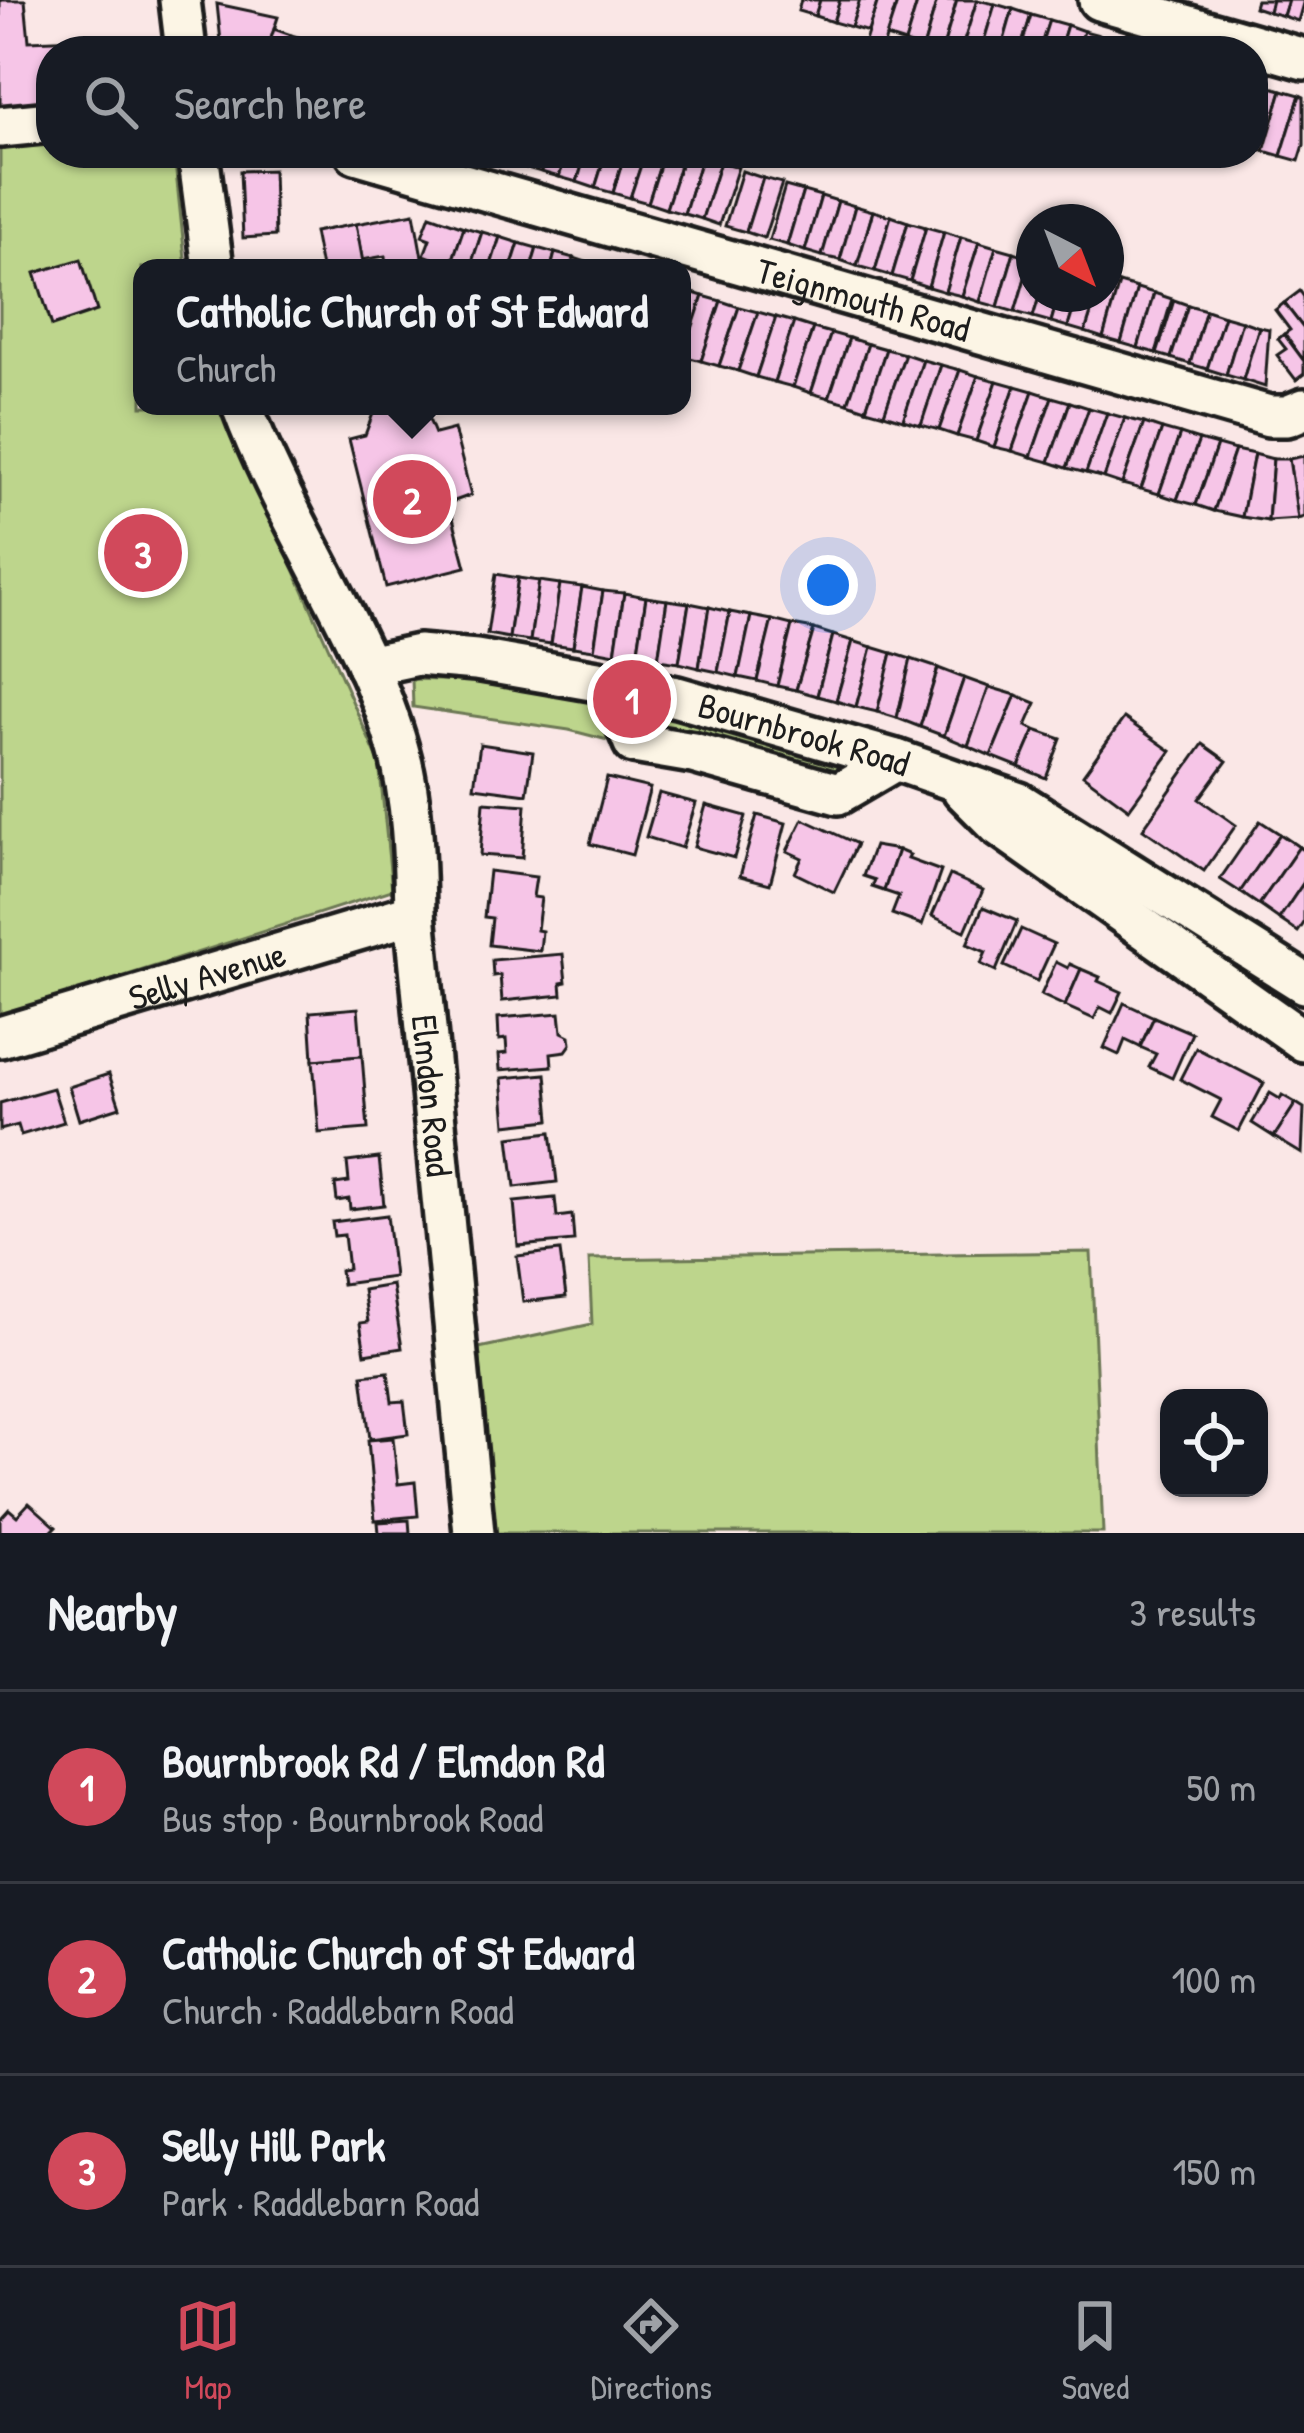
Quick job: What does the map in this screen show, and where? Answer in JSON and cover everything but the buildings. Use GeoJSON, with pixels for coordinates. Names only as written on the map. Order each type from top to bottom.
{"type":"FeatureCollection","features":[{"type":"Feature","properties":{"kind":"street"},"geometry":{"type":"LineString","coordinates":[[180,0],[184,36]]}},
{"type":"Feature","properties":{"kind":"street"},"geometry":{"type":"LineString","coordinates":[[1099,0],[1224,36]]}},
{"type":"Feature","properties":{"kind":"street"},"geometry":{"type":"LineString","coordinates":[[1268,49],[1304,59]]}},
{"type":"Feature","properties":{"kind":"street"},"geometry":{"type":"LineString","coordinates":[[0,128],[36,124]]}},
{"type":"Feature","properties":{"kind":"street"},"geometry":{"type":"LineString","coordinates":[[200,168],[211,259]]}},
{"type":"Feature","properties":{"kind":"street","name":"Teignmouth Road"},"geometry":{"type":"LineString","coordinates":[[408,168],[1269,416],[1304,409]]}},
{"type":"Feature","properties":{"kind":"street","name":"Elmdon Road"},"geometry":{"type":"LineString","coordinates":[[245,415],[367,666],[399,749],[410,814],[415,913],[474,1533]]}},
{"type":"Feature","properties":{"kind":"street","name":"Bournbrook Road"},"geometry":{"type":"LineString","coordinates":[[367,666],[418,656],[476,660],[609,683],[677,697],[896,760],[1019,803],[1304,983]]}},
{"type":"Feature","properties":{"kind":"street"},"geometry":{"type":"LineString","coordinates":[[609,683],[634,743],[693,753],[838,794],[896,760]]}},
{"type":"Feature","properties":{"kind":"street","name":"Bournbrook Road"},"geometry":{"type":"LineString","coordinates":[[956,782],[998,826],[1300,1028]]}},
{"type":"Feature","properties":{"kind":"street","name":"Selly Avenue"},"geometry":{"type":"LineString","coordinates":[[0,1037],[415,913]]}},
{"type":"Feature","properties":{"kind":"green space"},"geometry":{"type":"Polygon","coordinates":[[[36,126],[36,168],[176,168],[185,259],[133,259],[133,415],[226,415],[379,762],[392,890],[0,1016],[0,128],[36,126]]]}},
{"type":"Feature","properties":{"kind":"green space"},"geometry":{"type":"Polygon","coordinates":[[[412,679],[606,686],[631,746],[569,730],[413,707],[412,679]]]}},
{"type":"Feature","properties":{"kind":"green space"},"geometry":{"type":"Polygon","coordinates":[[[613,685],[890,761],[838,790],[635,740],[613,685]]]}},
{"type":"Feature","properties":{"kind":"green space"},"geometry":{"type":"Polygon","coordinates":[[[1091,1252],[1103,1533],[495,1533],[479,1348],[592,1324],[589,1259],[1091,1252]]]}},
{"type":"Feature","properties":{"kind":"place","name":"Catholic Church of St Edward"},"geometry":{"type":"Point","coordinates":[412,499]}},
{"type":"Feature","properties":{"kind":"place","name":"Selly Hill Park"},"geometry":{"type":"Point","coordinates":[143,553]}},
{"type":"Feature","properties":{"kind":"place","name":"Bournbrook Rd / Elmdon Rd"},"geometry":{"type":"Point","coordinates":[632,699]}}]}
